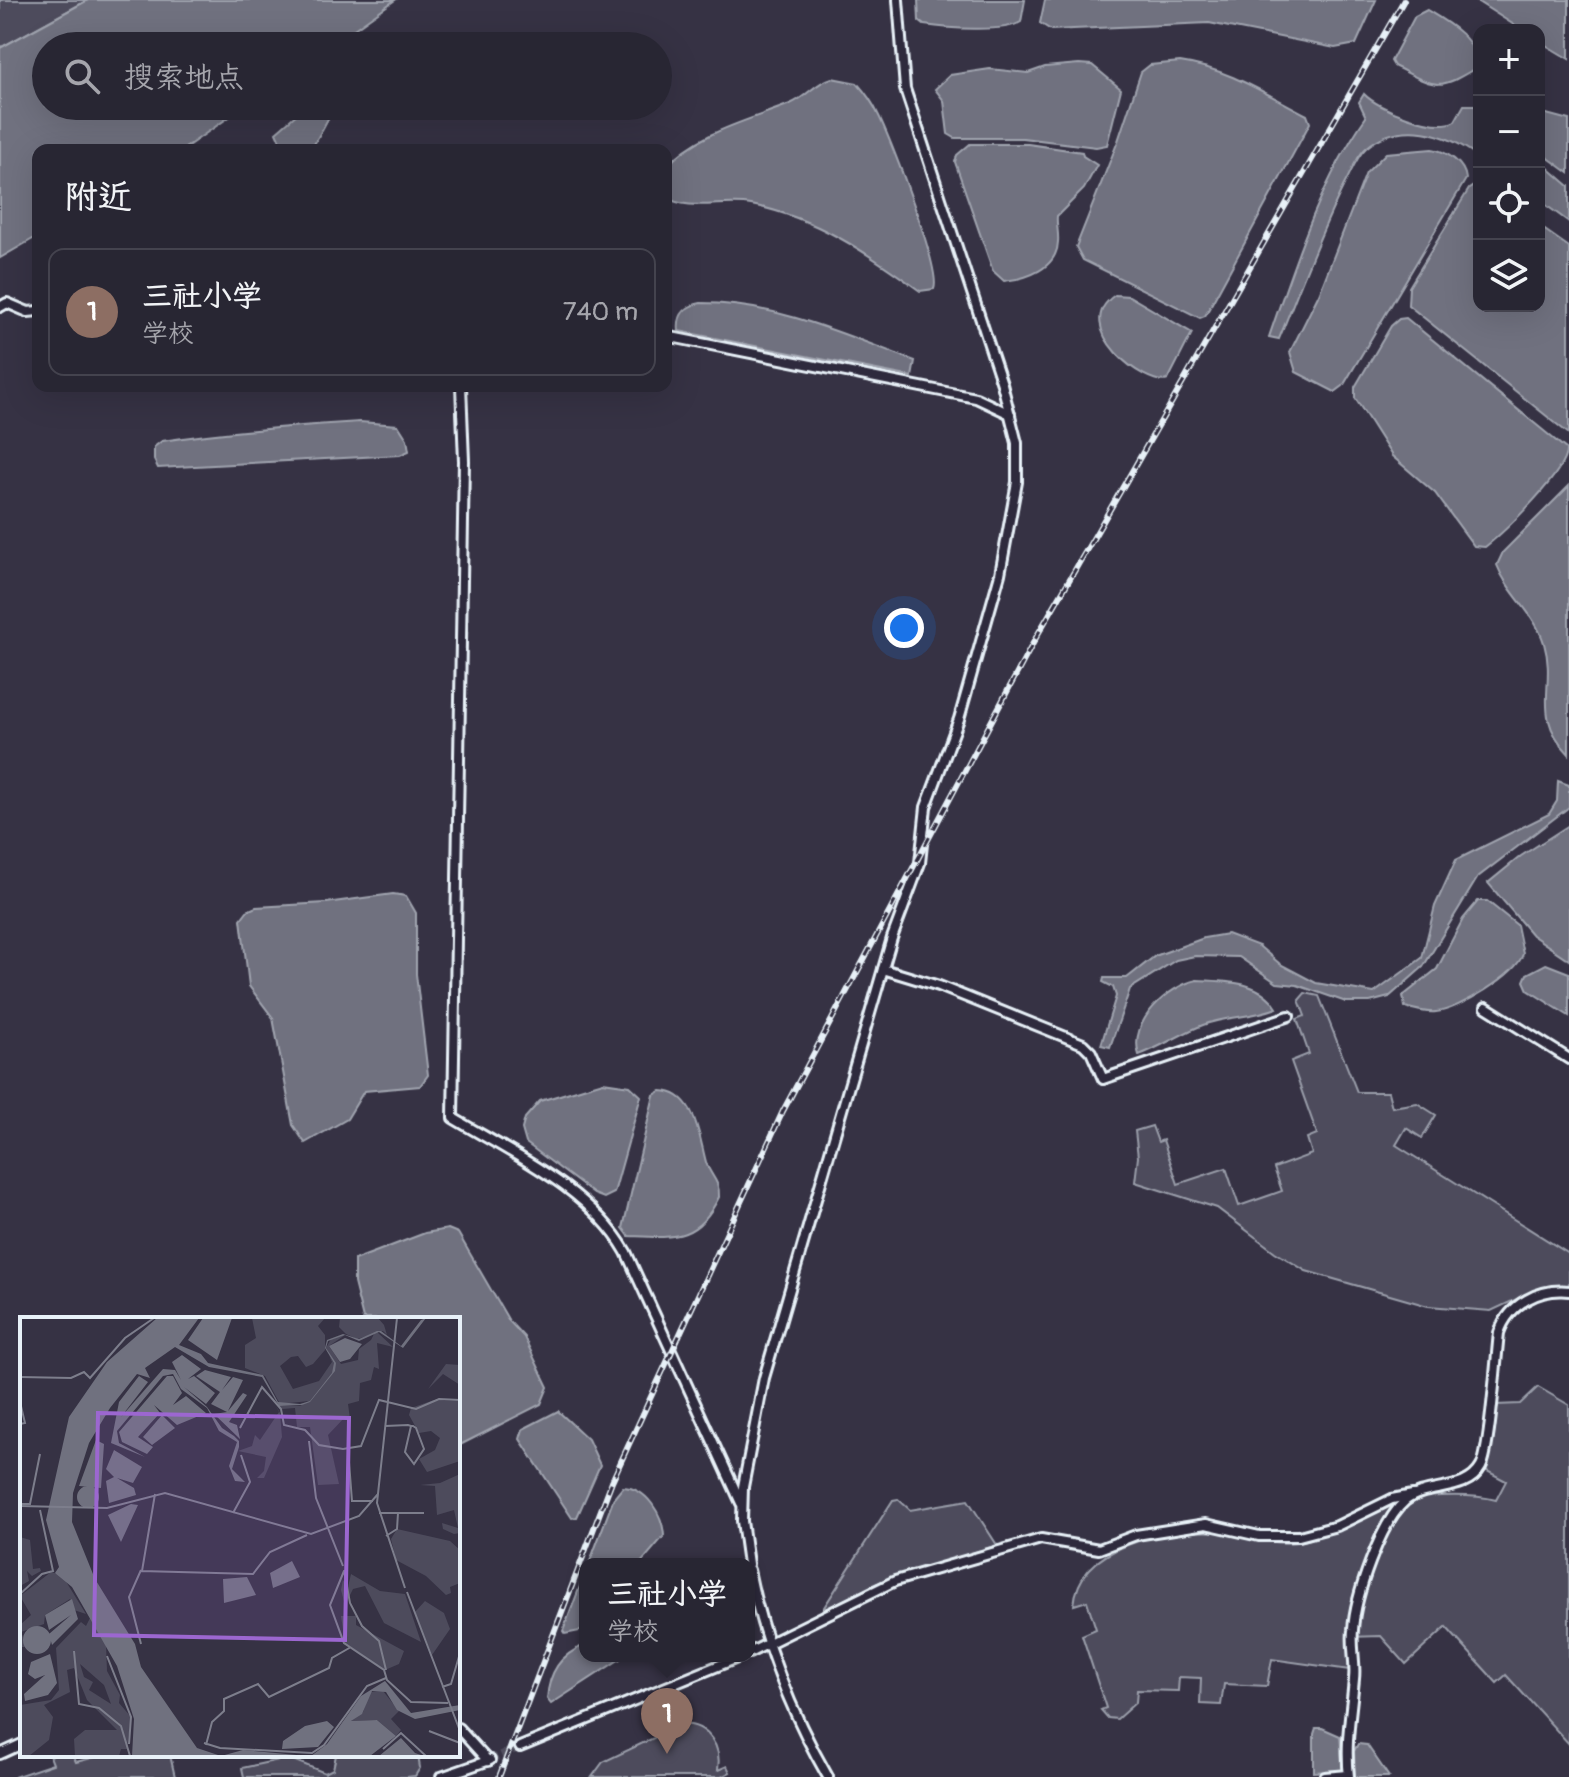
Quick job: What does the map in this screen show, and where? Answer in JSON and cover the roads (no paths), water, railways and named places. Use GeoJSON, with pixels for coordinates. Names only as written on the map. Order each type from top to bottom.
{"type":"FeatureCollection","features":[{"type":"Feature","properties":{"kind":"street"},"geometry":{"type":"LineString","coordinates":[[747,1558],[742,1504],[747,1454],[764,1378],[883,969],[920,863],[926,807],[959,719],[1000,574],[1018,471],[1017,443],[1010,414],[910,107],[902,73],[898,0]]}},
{"type":"Feature","properties":{"kind":"street"},"geometry":{"type":"LineString","coordinates":[[0,307],[7,303],[32,312]]}},
{"type":"Feature","properties":{"kind":"street"},"geometry":{"type":"LineString","coordinates":[[672,337],[976,398],[1010,414]]}},
{"type":"Feature","properties":{"kind":"street"},"geometry":{"type":"LineString","coordinates":[[461,392],[464,461],[453,1118],[526,1161],[590,1208],[612,1231],[626,1252],[742,1504]]}},
{"type":"Feature","properties":{"kind":"street"},"geometry":{"type":"LineString","coordinates":[[883,969],[939,986],[1083,1044],[1091,1052],[1103,1079],[1289,1016]]}},
{"type":"Feature","properties":{"kind":"street"},"geometry":{"type":"LineString","coordinates":[[1486,1007],[1569,1059]]}},
{"type":"Feature","properties":{"kind":"street"},"geometry":{"type":"LineString","coordinates":[[755,1650],[895,1581],[1041,1539],[1099,1549],[1136,1535],[1206,1524],[1259,1536],[1299,1536],[1337,1526],[1392,1499],[1456,1485],[1480,1468],[1487,1448],[1503,1322],[1540,1292],[1569,1291]]}},
{"type":"Feature","properties":{"kind":"street"},"geometry":{"type":"LineString","coordinates":[[1325,1777],[1348,1776],[1354,1616],[1376,1551],[1395,1513],[1413,1495]]}},
{"type":"Feature","properties":{"kind":"street"},"geometry":{"type":"LineString","coordinates":[[755,1594],[768,1645],[796,1720],[828,1777]]}},
{"type":"Feature","properties":{"kind":"street"},"geometry":{"type":"LineString","coordinates":[[520,1747],[727,1662]]}},
{"type":"Feature","properties":{"kind":"street"},"geometry":{"type":"LineString","coordinates":[[441,1777],[489,1761],[460,1730]]}},
{"type":"Feature","properties":{"kind":"street"},"geometry":{"type":"LineString","coordinates":[[0,1754],[20,1745]]}},
{"type":"Feature","properties":{"kind":"water"},"geometry":{"type":"Polygon","coordinates":[[[88,0],[395,0],[350,32],[32,32],[32,120],[225,120],[191,144],[32,144],[32,239],[0,258],[0,48],[88,0]]]}},
{"type":"Feature","properties":{"kind":"water"},"geometry":{"type":"Polygon","coordinates":[[[918,0],[1025,0],[1021,22],[1001,28],[974,29],[924,25],[919,21],[918,0]]]}},
{"type":"Feature","properties":{"kind":"water"},"geometry":{"type":"Polygon","coordinates":[[[1045,0],[1376,0],[1356,44],[1335,48],[1209,23],[1051,30],[1040,23],[1045,0]]]}},
{"type":"Feature","properties":{"kind":"water"},"geometry":{"type":"Polygon","coordinates":[[[1475,0],[1569,0],[1569,59],[1545,45],[1545,24],[1513,24],[1475,0]]]}},
{"type":"Feature","properties":{"kind":"water"},"geometry":{"type":"Polygon","coordinates":[[[1427,10],[1460,32],[1473,50],[1473,69],[1453,81],[1436,84],[1394,66],[1391,61],[1415,16],[1427,10]]]}},
{"type":"Feature","properties":{"kind":"water"},"geometry":{"type":"Polygon","coordinates":[[[1180,62],[1214,70],[1246,83],[1307,115],[1310,123],[1205,316],[1200,318],[1083,260],[1076,247],[1118,141],[1141,72],[1150,65],[1180,62]]]}},
{"type":"Feature","properties":{"kind":"water"},"geometry":{"type":"Polygon","coordinates":[[[1092,65],[1121,89],[1107,145],[1096,147],[1023,138],[955,138],[948,134],[944,101],[935,89],[950,75],[990,69],[1028,73],[1045,67],[1092,65]]]}},
{"type":"Feature","properties":{"kind":"water"},"geometry":{"type":"Polygon","coordinates":[[[832,78],[857,83],[878,114],[923,232],[934,289],[920,291],[861,250],[797,218],[751,205],[695,205],[672,200],[672,161],[679,155],[708,136],[796,101],[832,78]]]}},
{"type":"Feature","properties":{"kind":"water"},"geometry":{"type":"Polygon","coordinates":[[[1364,94],[1394,112],[1435,124],[1455,121],[1464,105],[1473,105],[1473,153],[1453,141],[1409,131],[1394,133],[1366,148],[1356,160],[1335,204],[1279,339],[1269,337],[1322,196],[1366,117],[1359,102],[1364,94]]]}},
{"type":"Feature","properties":{"kind":"water"},"geometry":{"type":"Polygon","coordinates":[[[1545,114],[1569,120],[1569,173],[1545,155],[1545,114]]]}},
{"type":"Feature","properties":{"kind":"water"},"geometry":{"type":"Polygon","coordinates":[[[290,120],[327,120],[314,144],[281,144],[276,132],[290,120]]]}},
{"type":"Feature","properties":{"kind":"water"},"geometry":{"type":"Polygon","coordinates":[[[970,144],[1028,144],[1082,152],[1097,165],[1084,189],[1057,216],[1056,251],[1039,271],[1004,281],[993,271],[955,162],[957,155],[970,144]]]}},
{"type":"Feature","properties":{"kind":"water"},"geometry":{"type":"Polygon","coordinates":[[[1432,149],[1454,159],[1466,179],[1343,386],[1335,392],[1296,372],[1290,352],[1319,294],[1366,173],[1386,153],[1432,149]]]}},
{"type":"Feature","properties":{"kind":"water"},"geometry":{"type":"Polygon","coordinates":[[[1545,165],[1569,186],[1569,222],[1545,204],[1545,165]]]}},
{"type":"Feature","properties":{"kind":"water"},"geometry":{"type":"Polygon","coordinates":[[[1473,186],[1473,312],[1545,312],[1545,230],[1569,247],[1569,434],[1408,305],[1409,287],[1473,186]]]}},
{"type":"Feature","properties":{"kind":"water"},"geometry":{"type":"Polygon","coordinates":[[[1115,295],[1129,296],[1192,333],[1168,380],[1144,375],[1129,365],[1105,338],[1100,323],[1103,308],[1115,295]]]}},
{"type":"Feature","properties":{"kind":"water"},"geometry":{"type":"Polygon","coordinates":[[[701,303],[756,308],[837,331],[915,361],[912,377],[679,331],[683,312],[701,303]]]}},
{"type":"Feature","properties":{"kind":"water"},"geometry":{"type":"Polygon","coordinates":[[[1406,318],[1566,449],[1564,459],[1546,486],[1485,547],[1474,546],[1435,493],[1392,456],[1355,398],[1355,387],[1391,326],[1399,319],[1406,318]]]}},
{"type":"Feature","properties":{"kind":"water"},"geometry":{"type":"Polygon","coordinates":[[[360,422],[398,425],[407,439],[409,451],[400,455],[158,468],[154,460],[154,447],[162,441],[261,429],[360,422]]]}},
{"type":"Feature","properties":{"kind":"water"},"geometry":{"type":"Polygon","coordinates":[[[1569,486],[1569,754],[1550,726],[1547,713],[1547,659],[1540,632],[1497,565],[1503,552],[1569,486]]]}},
{"type":"Feature","properties":{"kind":"water"},"geometry":{"type":"Polygon","coordinates":[[[1558,781],[1569,785],[1569,807],[1478,877],[1423,967],[1389,997],[1370,1002],[1346,1002],[1297,985],[1277,983],[1239,957],[1195,956],[1176,960],[1130,989],[1110,1047],[1101,1045],[1116,996],[1113,987],[1103,982],[1104,978],[1127,978],[1155,956],[1204,938],[1227,934],[1259,946],[1280,964],[1316,983],[1374,993],[1422,958],[1435,906],[1456,860],[1549,814],[1557,801],[1558,781]]]}},
{"type":"Feature","properties":{"kind":"water"},"geometry":{"type":"Polygon","coordinates":[[[1569,825],[1569,960],[1532,935],[1488,883],[1521,856],[1569,825]]]}},
{"type":"Feature","properties":{"kind":"water"},"geometry":{"type":"Polygon","coordinates":[[[393,894],[406,896],[416,913],[416,974],[428,1075],[420,1086],[364,1091],[347,1119],[305,1143],[293,1125],[273,1018],[249,986],[241,919],[247,911],[256,907],[326,903],[393,894]]]}},
{"type":"Feature","properties":{"kind":"water"},"geometry":{"type":"Polygon","coordinates":[[[1478,901],[1487,901],[1517,925],[1523,954],[1518,962],[1510,972],[1485,990],[1446,1010],[1432,1012],[1405,1007],[1403,996],[1437,969],[1463,919],[1478,901]]]}},
{"type":"Feature","properties":{"kind":"water"},"geometry":{"type":"Polygon","coordinates":[[[1546,964],[1569,973],[1569,1016],[1528,990],[1524,981],[1527,974],[1546,964]]]}},
{"type":"Feature","properties":{"kind":"water"},"geometry":{"type":"Polygon","coordinates":[[[1197,980],[1252,987],[1262,992],[1277,1008],[1203,1025],[1139,1055],[1139,1030],[1153,1007],[1174,990],[1197,980]]]}},
{"type":"Feature","properties":{"kind":"water"},"geometry":{"type":"Polygon","coordinates":[[[603,1082],[630,1086],[641,1096],[614,1193],[604,1198],[594,1194],[526,1143],[522,1129],[525,1118],[540,1101],[603,1082]]]}},
{"type":"Feature","properties":{"kind":"water"},"geometry":{"type":"Polygon","coordinates":[[[661,1091],[673,1093],[689,1107],[708,1167],[718,1186],[719,1197],[711,1212],[692,1230],[671,1236],[629,1236],[623,1228],[654,1095],[661,1091]]]}},
{"type":"Feature","properties":{"kind":"water"},"geometry":{"type":"Polygon","coordinates":[[[448,1229],[458,1233],[509,1321],[524,1337],[548,1387],[541,1404],[460,1445],[460,1317],[362,1317],[354,1283],[354,1260],[425,1233],[448,1229]]]}},
{"type":"Feature","properties":{"kind":"water"},"geometry":{"type":"Polygon","coordinates":[[[558,1411],[588,1439],[600,1465],[577,1517],[572,1518],[520,1439],[523,1429],[558,1411]]]}},
{"type":"Feature","properties":{"kind":"water"},"geometry":{"type":"Polygon","coordinates":[[[623,1487],[632,1489],[646,1497],[657,1512],[664,1536],[645,1558],[591,1558],[614,1498],[623,1487]]]}},
{"type":"Feature","properties":{"kind":"water"},"geometry":{"type":"Polygon","coordinates":[[[579,1589],[579,1631],[565,1634],[563,1631],[579,1589]]]}},
{"type":"Feature","properties":{"kind":"water"},"geometry":{"type":"Polygon","coordinates":[[[579,1648],[579,1662],[615,1662],[551,1704],[547,1699],[553,1673],[563,1659],[579,1648]]]}},
{"type":"Feature","properties":{"kind":"water"},"geometry":{"type":"Polygon","coordinates":[[[1316,1728],[1340,1736],[1343,1770],[1314,1772],[1314,1734],[1316,1728]]]}},
{"type":"Feature","properties":{"kind":"water"},"geometry":{"type":"Polygon","coordinates":[[[1358,1744],[1367,1745],[1389,1777],[1355,1777],[1354,1751],[1358,1744]]]}},
{"type":"Feature","properties":{"kind":"tunnel"},"geometry":{"type":"LineString","coordinates":[[490,1760],[520,1747]]}},
{"type":"Feature","properties":{"kind":"railway"},"geometry":{"type":"LineString","coordinates":[[583,1558],[612,1481],[783,1111],[1038,634],[1404,0]]}},
{"type":"Feature","properties":{"kind":"railway"},"geometry":{"type":"LineString","coordinates":[[499,1777],[579,1567]]}},
{"type":"Feature","properties":{"kind":"place","name":"三社小学"},"geometry":{"type":"Point","coordinates":[667,1754]}}]}
